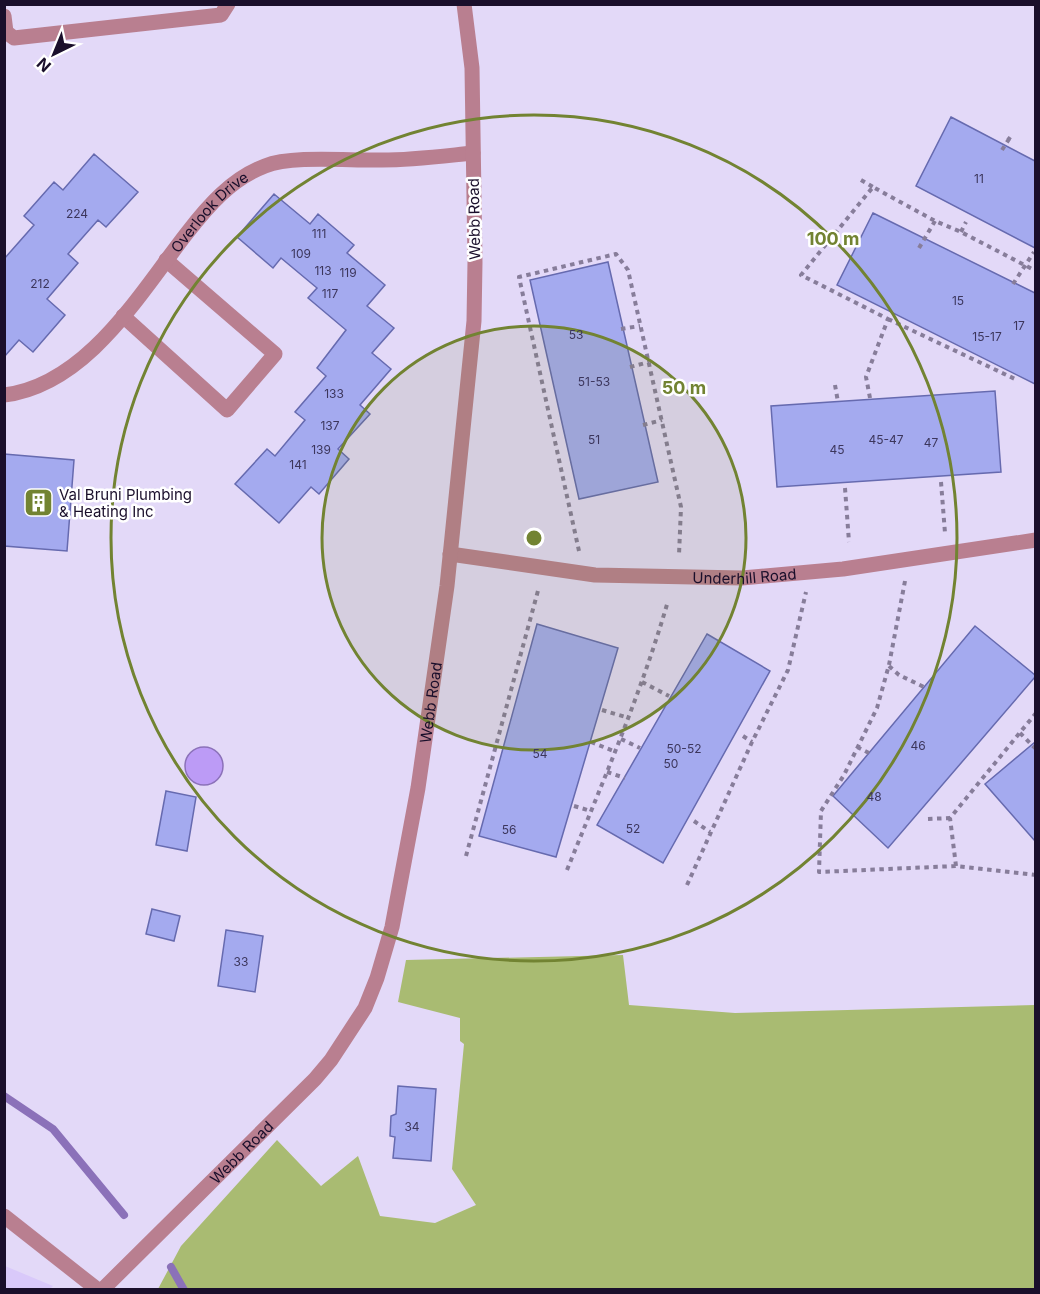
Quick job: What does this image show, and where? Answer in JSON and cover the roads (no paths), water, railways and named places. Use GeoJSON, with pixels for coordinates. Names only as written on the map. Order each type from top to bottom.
{"type":"FeatureCollection","features":[{"type":"Feature","properties":{"kind":"street"},"geometry":{"type":"LineString","coordinates":[[4,16],[6,32],[14,38],[221,15],[228,4]]}},
{"type":"Feature","properties":{"kind":"street","name":"Webb Road"},"geometry":{"type":"LineString","coordinates":[[100,1290],[315,1079],[331,1060],[365,1008],[392,927],[419,776],[450,554],[474,321],[472,68],[464,4]]}},
{"type":"Feature","properties":{"kind":"street","name":"Overlook Drive"},"geometry":{"type":"LineString","coordinates":[[4,394],[18,393],[48,383],[84,357],[123,316],[197,220],[231,184],[265,165],[289,160],[385,160],[473,153]]}},
{"type":"Feature","properties":{"kind":"street"},"geometry":{"type":"LineString","coordinates":[[123,316],[228,410],[275,354],[166,260]]}},
{"type":"Feature","properties":{"kind":"street","name":"Underhill Road"},"geometry":{"type":"LineString","coordinates":[[450,554],[595,574],[742,578],[843,569],[1035,540]]}},
{"type":"Feature","properties":{"kind":"street"},"geometry":{"type":"LineString","coordinates":[[4,1216],[100,1290]]}},
{"type":"Feature","properties":{"kind":"waterway"},"geometry":{"type":"LineString","coordinates":[[4,1096],[53,1129],[124,1215]]}},
{"type":"Feature","properties":{"kind":"waterway"},"geometry":{"type":"LineString","coordinates":[[171,1267],[184,1290]]}},
{"type":"Feature","properties":{"kind":"place","name":"Val Bruni Plumbing & Heating Inc"},"geometry":{"type":"Point","coordinates":[38,503]}}]}
